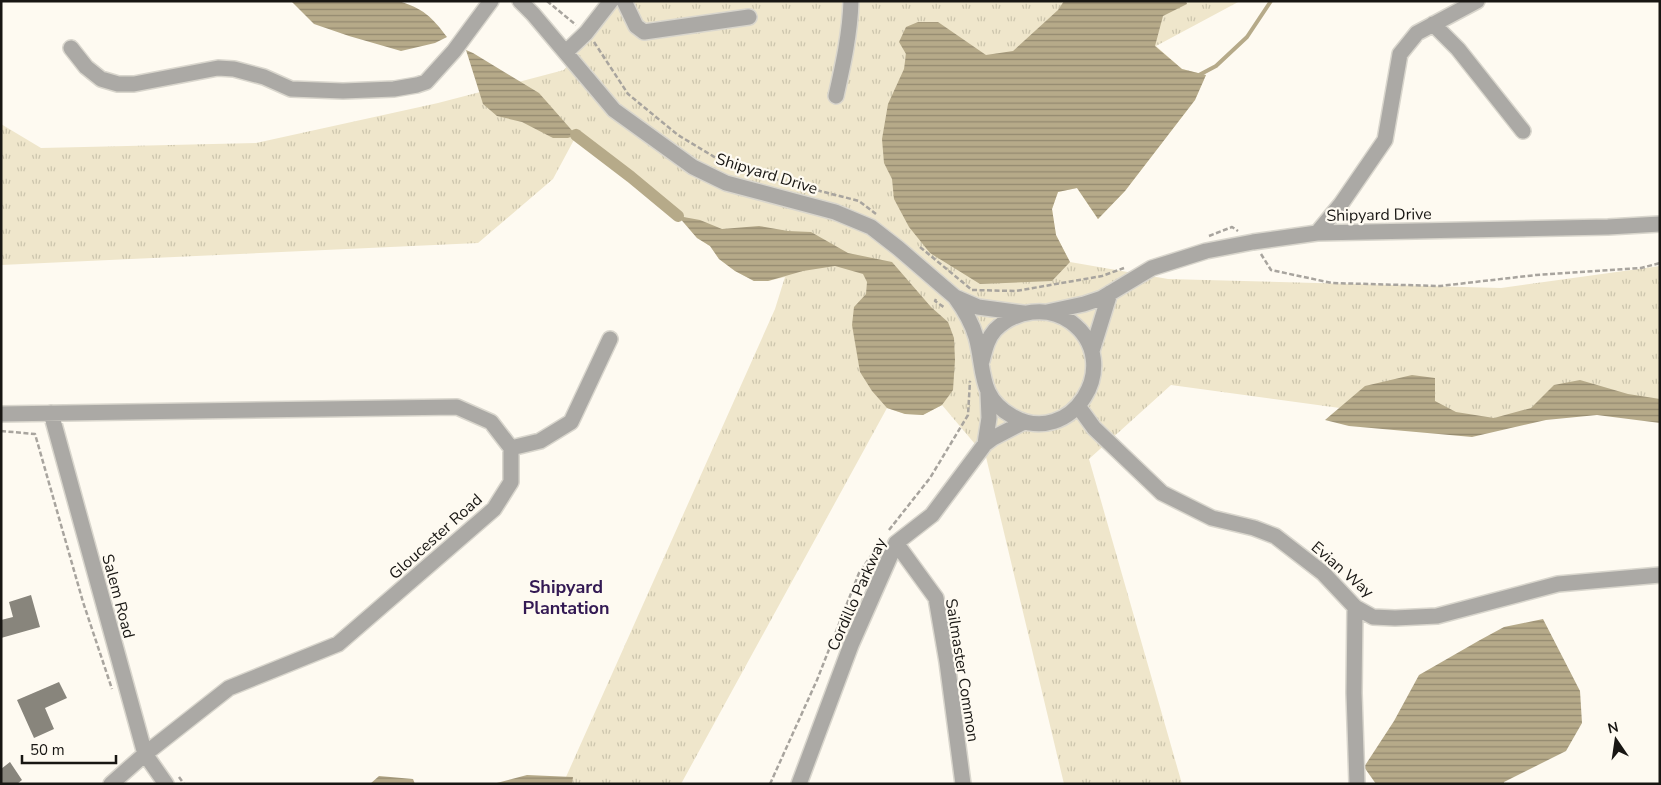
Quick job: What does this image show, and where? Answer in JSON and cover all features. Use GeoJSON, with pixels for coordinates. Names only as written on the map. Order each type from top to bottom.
{"type":"FeatureCollection","features":[{"type":"Feature","properties":{"kind":"street"},"geometry":{"type":"LineString","coordinates":[[71,48],[86,67],[101,79],[118,84],[134,84],[218,68],[234,69],[264,77],[291,89],[343,91],[394,89],[426,82],[454,51],[491,1]]}},
{"type":"Feature","properties":{"kind":"street","name":"Shipyard Drive"},"geometry":{"type":"LineString","coordinates":[[520,1],[566,52],[614,110],[693,167],[726,183],[835,212],[870,227],[898,248],[942,285],[952,304],[961,306],[975,334],[982,361]]}},
{"type":"Feature","properties":{"kind":"street"},"geometry":{"type":"LineString","coordinates":[[566,52],[586,33],[611,1]]}},
{"type":"Feature","properties":{"kind":"street"},"geometry":{"type":"LineString","coordinates":[[624,1],[636,26],[644,32],[749,17]]}},
{"type":"Feature","properties":{"kind":"street"},"geometry":{"type":"LineString","coordinates":[[836,96],[850,24],[851,1]]}},
{"type":"Feature","properties":{"kind":"street"},"geometry":{"type":"LineString","coordinates":[[1317,233],[1341,204],[1385,140],[1400,54],[1417,33],[1477,1]]}},
{"type":"Feature","properties":{"kind":"street"},"geometry":{"type":"LineString","coordinates":[[1433,24],[1458,49],[1523,132]]}},
{"type":"Feature","properties":{"kind":"street","name":"Shipyard Drive"},"geometry":{"type":"LineString","coordinates":[[1047,312],[1084,304],[1110,293],[1152,268],[1206,251],[1253,242],[1317,233],[1608,227],[1660,224]]}},
{"type":"Feature","properties":{"kind":"street"},"geometry":{"type":"LineString","coordinates":[[1092,352],[1110,293]]}},
{"type":"Feature","properties":{"kind":"street","name":"Shipyard Drive"},"geometry":{"type":"LineString","coordinates":[[952,304],[1023,313]]}},
{"type":"Feature","properties":{"kind":"street"},"geometry":{"type":"LineString","coordinates":[[1047,312],[1056,314],[1071,322],[1083,334],[1092,352],[1094,371],[1089,390],[1078,406],[1067,415],[1053,421],[1039,423],[1024,422],[998,406],[988,393],[982,378],[982,361],[986,345],[994,331],[1007,320],[1023,313],[1047,312]]}},
{"type":"Feature","properties":{"kind":"street"},"geometry":{"type":"LineString","coordinates":[[1,414],[457,407],[491,422],[511,448],[540,442],[571,422],[610,339]]}},
{"type":"Feature","properties":{"kind":"street","name":"Cordillo Parkway"},"geometry":{"type":"LineString","coordinates":[[985,444],[989,418],[988,393]]}},
{"type":"Feature","properties":{"kind":"street","name":"Evian Way"},"geometry":{"type":"LineString","coordinates":[[1078,406],[1094,428],[1162,493],[1212,518],[1254,528],[1275,536],[1322,573],[1355,606],[1373,616],[1395,618],[1437,616],[1558,584],[1660,575]]}},
{"type":"Feature","properties":{"kind":"street","name":"Salem Road"},"geometry":{"type":"LineString","coordinates":[[50,413],[145,754],[166,784]]}},
{"type":"Feature","properties":{"kind":"street","name":"Cordillo Parkway"},"geometry":{"type":"LineString","coordinates":[[799,784],[888,539],[932,515],[985,444],[1024,422]]}},
{"type":"Feature","properties":{"kind":"street","name":"Gloucester Road"},"geometry":{"type":"LineString","coordinates":[[111,784],[145,754],[229,688],[338,644],[494,509],[510,482],[511,448]]}},
{"type":"Feature","properties":{"kind":"street","name":"Sailmaster Common"},"geometry":{"type":"LineString","coordinates":[[888,539],[936,598],[947,662],[963,784]]}},
{"type":"Feature","properties":{"kind":"street"},"geometry":{"type":"LineString","coordinates":[[1355,606],[1354,694],[1357,784]]}},
{"type":"Feature","properties":{"kind":"path"},"geometry":{"type":"LineString","coordinates":[[547,1],[591,38],[628,94],[678,135],[726,164],[858,201],[880,216]]}},
{"type":"Feature","properties":{"kind":"path"},"geometry":{"type":"LineString","coordinates":[[1204,237],[1232,227],[1253,242],[1271,270],[1332,283],[1440,286],[1536,274],[1641,268],[1660,263]]}},
{"type":"Feature","properties":{"kind":"path"},"geometry":{"type":"LineString","coordinates":[[914,243],[972,290],[1016,291],[1102,276],[1130,266]]}},
{"type":"Feature","properties":{"kind":"path"},"geometry":{"type":"LineString","coordinates":[[948,270],[935,301],[952,304]]}},
{"type":"Feature","properties":{"kind":"path"},"geometry":{"type":"LineString","coordinates":[[770,784],[817,680],[860,574],[888,539],[898,517],[930,478],[968,415],[970,376]]}},
{"type":"Feature","properties":{"kind":"path"},"geometry":{"type":"LineString","coordinates":[[1,431],[35,434],[84,602],[114,696]]}},
{"type":"Feature","properties":{"kind":"green space"},"geometry":{"type":"Polygon","coordinates":[[[619,1],[1240,1],[1156,46],[1182,69],[1206,75],[1195,100],[1125,191],[1098,219],[1077,188],[1058,192],[1052,209],[1056,235],[1070,262],[1168,279],[1501,288],[1660,266],[1660,414],[1561,404],[1494,429],[1171,385],[1089,459],[1182,784],[1064,784],[986,457],[942,405],[923,415],[905,414],[887,408],[681,784],[553,784],[566,777],[775,309],[785,277],[768,281],[754,281],[735,271],[719,259],[710,246],[697,238],[678,216],[631,177],[576,136],[553,179],[478,243],[1,265],[1,124],[41,148],[256,143],[438,103],[564,70],[619,1]]]}},
{"type":"Feature","properties":{"kind":"shaded area"},"geometry":{"type":"Polygon","coordinates":[[[291,1],[398,1],[421,10],[437,24],[447,37],[435,43],[401,51],[314,24],[291,1]]]}},
{"type":"Feature","properties":{"kind":"shaded area"},"geometry":{"type":"Polygon","coordinates":[[[1064,1],[1186,1],[1187,4],[1163,16],[1155,46],[1182,69],[1206,75],[1195,100],[1125,191],[1098,219],[1077,188],[1058,192],[1052,209],[1056,235],[1070,262],[1052,281],[980,284],[930,253],[909,227],[894,199],[892,179],[884,163],[882,139],[888,104],[904,69],[906,54],[899,42],[906,27],[918,22],[938,22],[986,55],[1013,51],[1058,10],[1064,1]]]}},
{"type":"Feature","properties":{"kind":"shaded area"},"geometry":{"type":"Polygon","coordinates":[[[466,50],[539,93],[576,135],[568,138],[553,138],[522,122],[497,116],[483,104],[466,50]]]}},
{"type":"Feature","properties":{"kind":"shaded area"},"geometry":{"type":"Polygon","coordinates":[[[678,216],[700,220],[722,229],[759,226],[788,231],[811,232],[848,253],[892,262],[931,307],[948,322],[954,338],[953,390],[942,405],[923,415],[905,414],[887,408],[872,391],[860,372],[852,325],[854,307],[866,294],[867,282],[863,274],[835,266],[803,271],[768,281],[754,281],[735,271],[719,259],[710,246],[697,238],[678,216]]]}},
{"type":"Feature","properties":{"kind":"shaded area"},"geometry":{"type":"Polygon","coordinates":[[[1412,375],[1435,378],[1435,401],[1456,412],[1494,418],[1531,408],[1554,385],[1580,380],[1628,394],[1660,399],[1660,423],[1597,415],[1546,420],[1472,437],[1349,426],[1325,420],[1365,386],[1412,375]]]}},
{"type":"Feature","properties":{"kind":"shaded area"},"geometry":{"type":"Polygon","coordinates":[[[1543,619],[1580,691],[1582,723],[1566,751],[1504,782],[1504,784],[1376,784],[1364,767],[1394,721],[1419,675],[1504,627],[1543,619]]]}},
{"type":"Feature","properties":{"kind":"shaded area"},"geometry":{"type":"Polygon","coordinates":[[[527,775],[573,777],[572,784],[493,784],[527,775]]]}},
{"type":"Feature","properties":{"kind":"shaded area"},"geometry":{"type":"Polygon","coordinates":[[[379,776],[413,779],[415,784],[370,784],[379,776]]]}},
{"type":"Feature","properties":{"kind":"building"},"geometry":{"type":"Polygon","coordinates":[[[31,595],[40,627],[1,638],[1,620],[13,617],[9,602],[31,595]]]}},
{"type":"Feature","properties":{"kind":"building"},"geometry":{"type":"Polygon","coordinates":[[[59,682],[67,698],[45,708],[54,729],[34,738],[17,700],[59,682]]]}},
{"type":"Feature","properties":{"kind":"building"},"geometry":{"type":"Polygon","coordinates":[[[10,762],[22,780],[17,784],[1,784],[1,769],[10,762]]]}},
{"type":"Feature","properties":{"kind":"waterway"},"geometry":{"type":"LineString","coordinates":[[1199,75],[1216,66],[1247,37],[1271,1]]}},
{"type":"Feature","properties":{"kind":"waterway"},"geometry":{"type":"LineString","coordinates":[[576,135],[678,216]]}},
{"type":"Feature","properties":{"kind":"district","name":"Shipyard Plantation"},"geometry":{"type":"Point","coordinates":[566,597]}}]}
